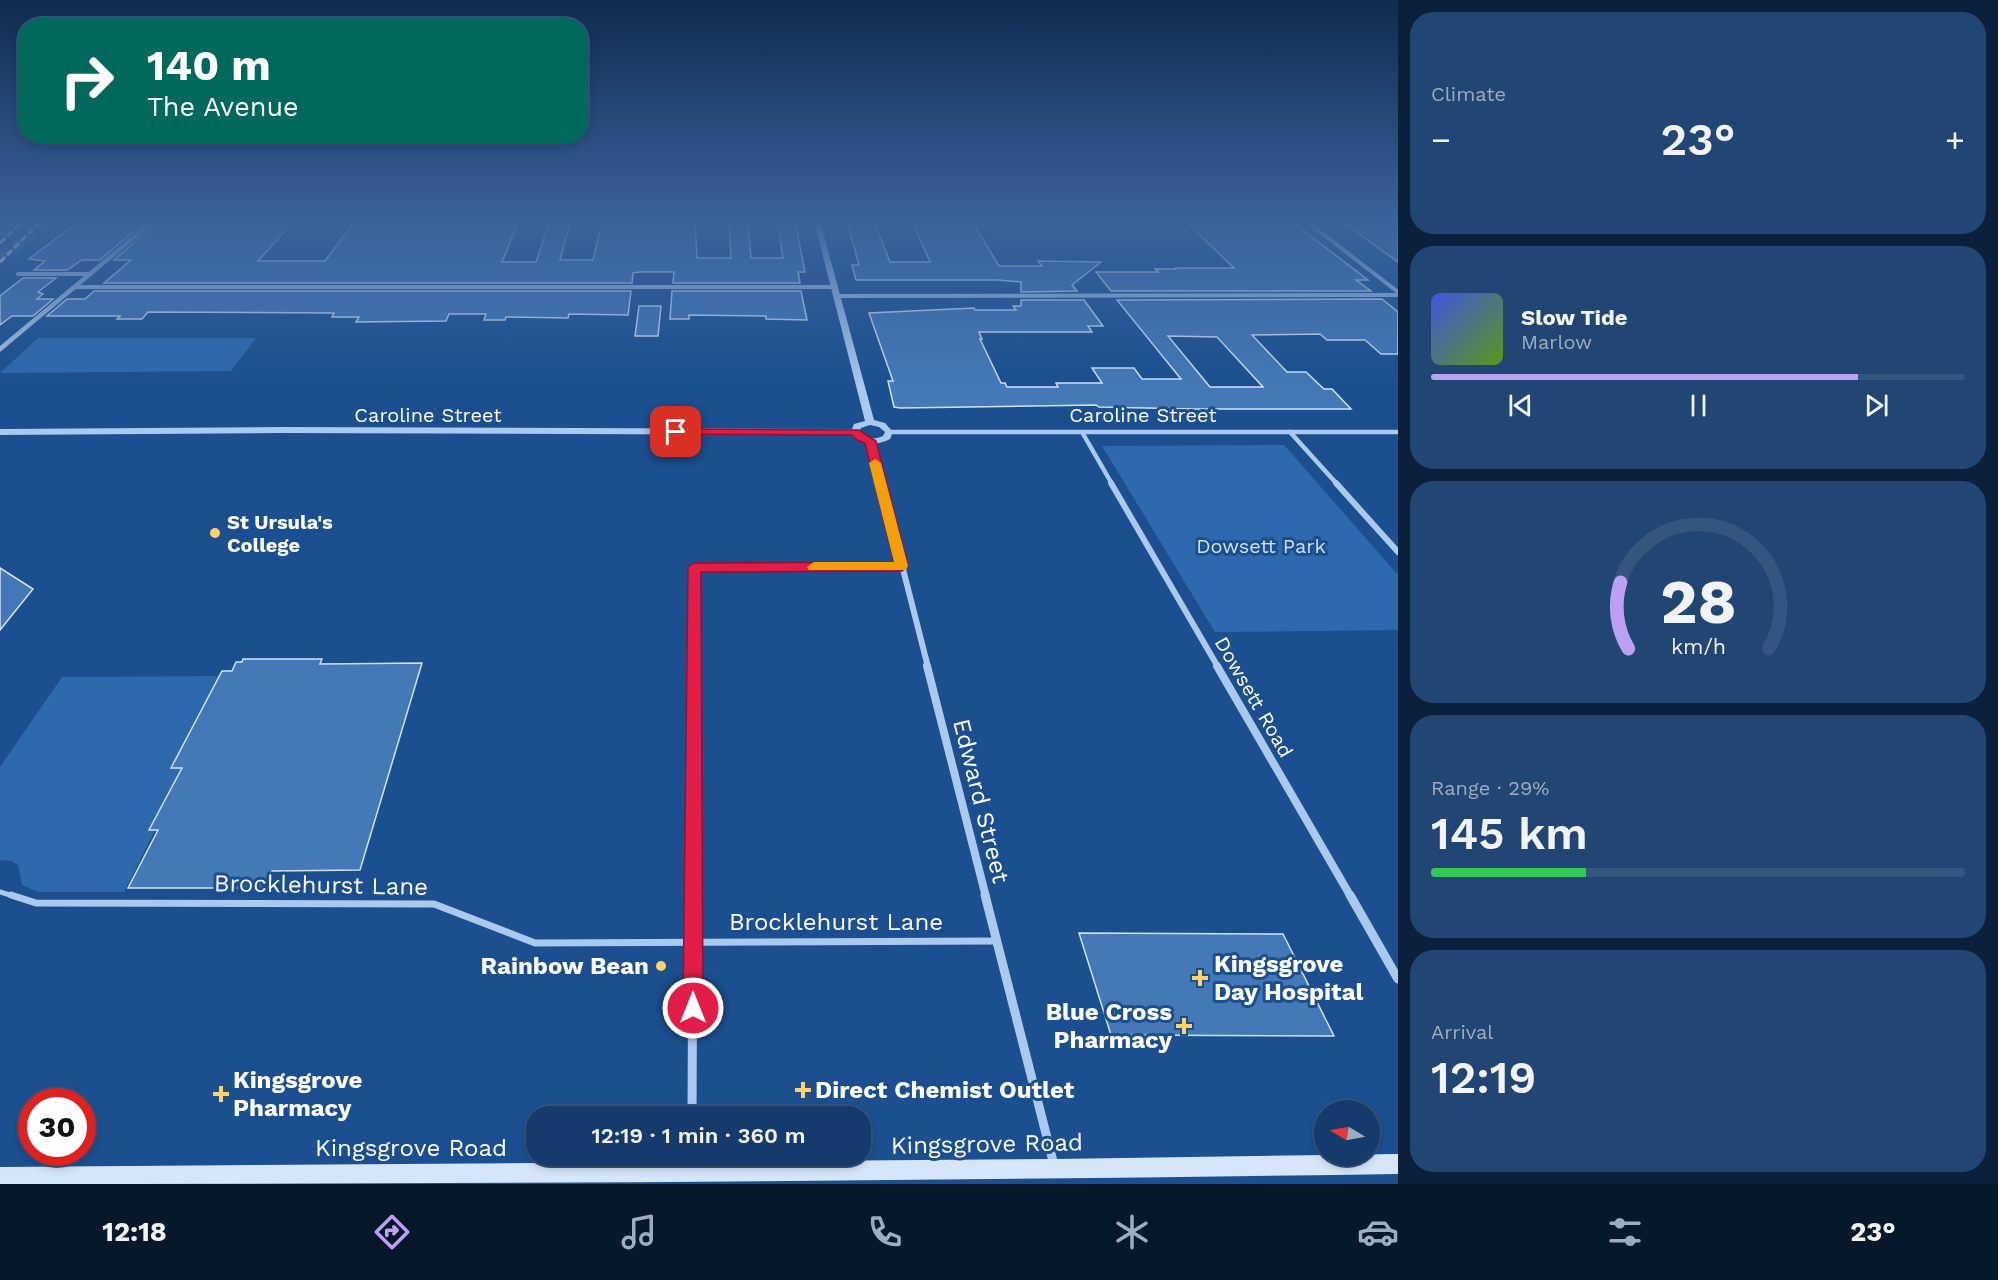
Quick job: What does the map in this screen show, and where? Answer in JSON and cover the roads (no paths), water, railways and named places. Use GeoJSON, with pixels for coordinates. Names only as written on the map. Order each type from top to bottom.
{"type":"FeatureCollection","features":[{"type":"Feature","properties":{"kind":"main road","name":"Kingsgrove Road"},"geometry":{"type":"LineString","coordinates":[[0,1177],[171,1180],[578,1178],[682,1171],[1398,1164]]}},
{"type":"Feature","properties":{"kind":"street"},"geometry":{"type":"LineString","coordinates":[[0,350],[87,276]]}},
{"type":"Feature","properties":{"kind":"street"},"geometry":{"type":"LineString","coordinates":[[833,276],[870,422]]}},
{"type":"Feature","properties":{"kind":"street"},"geometry":{"type":"LineString","coordinates":[[1376,276],[1398,293]]}},
{"type":"Feature","properties":{"kind":"street"},"geometry":{"type":"LineString","coordinates":[[75,287],[836,287]]}},
{"type":"Feature","properties":{"kind":"street"},"geometry":{"type":"LineString","coordinates":[[838,296],[1398,293]]}},
{"type":"Feature","properties":{"kind":"street"},"geometry":{"type":"LineString","coordinates":[[870,422],[882,425],[889,432],[884,439],[870,441],[861,438],[855,432],[860,423],[870,422]]}},
{"type":"Feature","properties":{"kind":"street","name":"Caroline Street"},"geometry":{"type":"LineString","coordinates":[[0,432],[266,430],[855,432]]}},
{"type":"Feature","properties":{"kind":"street","name":"Caroline Street"},"geometry":{"type":"LineString","coordinates":[[889,432],[1398,432]]}},
{"type":"Feature","properties":{"kind":"street","name":"Dowsett Road"},"geometry":{"type":"LineString","coordinates":[[1082,432],[1398,979]]}},
{"type":"Feature","properties":{"kind":"street"},"geometry":{"type":"LineString","coordinates":[[1290,432],[1398,552]]}},
{"type":"Feature","properties":{"kind":"street","name":"Edward Street"},"geometry":{"type":"LineString","coordinates":[[870,441],[1056,1169]]}},
{"type":"Feature","properties":{"kind":"street"},"geometry":{"type":"LineString","coordinates":[[692,1106],[694,567],[902,566]]}},
{"type":"Feature","properties":{"kind":"lane","name":"Brocklehurst Lane"},"geometry":{"type":"LineString","coordinates":[[0,892],[36,903],[434,904],[535,943],[996,941]]}},
{"type":"Feature","properties":{"kind":"place","name":"St Ursula's College"},"geometry":{"type":"Point","coordinates":[215,533]}},
{"type":"Feature","properties":{"kind":"place","name":"Rainbow Bean"},"geometry":{"type":"Point","coordinates":[661,966]}},
{"type":"Feature","properties":{"kind":"place","name":"Kingsgrove Day Hospital"},"geometry":{"type":"Point","coordinates":[1200,978]}},
{"type":"Feature","properties":{"kind":"place","name":"Blue Cross Pharmacy"},"geometry":{"type":"Point","coordinates":[1184,1026]}},
{"type":"Feature","properties":{"kind":"place","name":"Direct Chemist Outlet"},"geometry":{"type":"Point","coordinates":[803,1090]}},
{"type":"Feature","properties":{"kind":"place","name":"Kingsgrove Pharmacy"},"geometry":{"type":"Point","coordinates":[221,1094]}},
{"type":"Feature","properties":{"kind":"park label","name":"Dowsett Park"},"geometry":{"type":"Point","coordinates":[1261,546]}}]}
